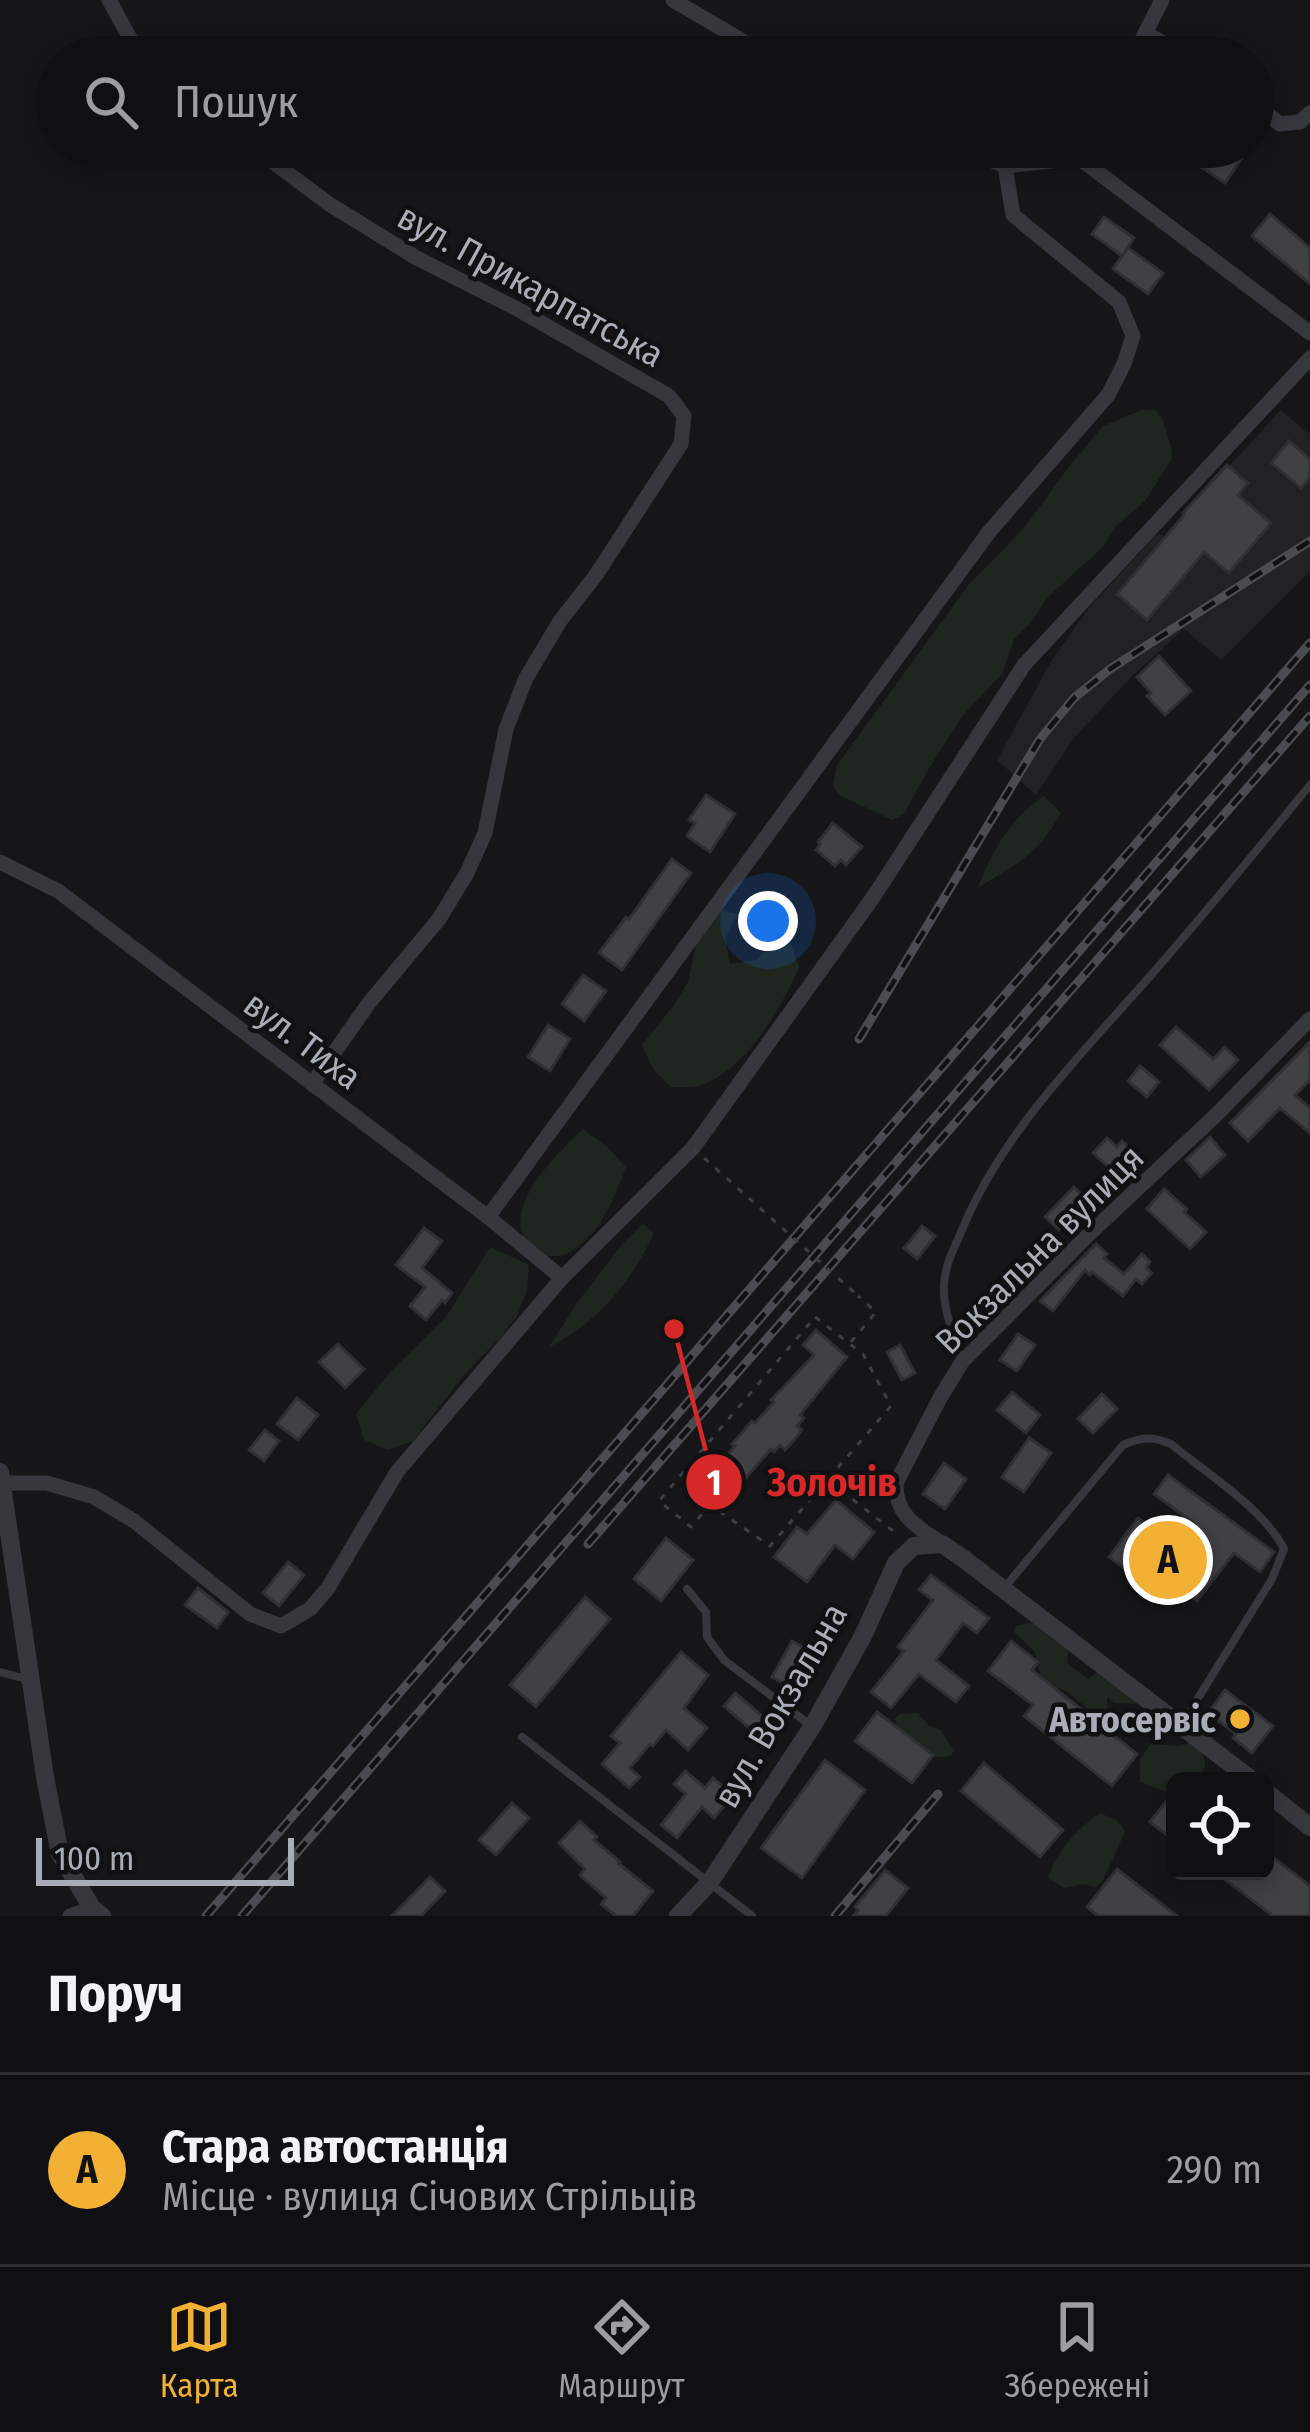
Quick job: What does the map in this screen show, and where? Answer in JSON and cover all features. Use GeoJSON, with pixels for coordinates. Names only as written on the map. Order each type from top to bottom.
{"type":"FeatureCollection","features":[{"type":"Feature","properties":{"kind":"street"},"geometry":{"type":"LineString","coordinates":[[110,0],[129,36]]}},
{"type":"Feature","properties":{"kind":"street"},"geometry":{"type":"LineString","coordinates":[[673,0],[734,36]]}},
{"type":"Feature","properties":{"kind":"street"},"geometry":{"type":"LineString","coordinates":[[1144,36],[1162,0]]}},
{"type":"Feature","properties":{"kind":"street"},"geometry":{"type":"LineString","coordinates":[[1146,33],[1151,36]]}},
{"type":"Feature","properties":{"kind":"street"},"geometry":{"type":"LineString","coordinates":[[1274,119],[1280,124],[1300,122],[1310,112]]}},
{"type":"Feature","properties":{"kind":"street","name":"вул. Прикарпатська"},"geometry":{"type":"LineString","coordinates":[[281,168],[328,204],[415,257],[669,396],[684,416],[681,444],[526,678],[506,729],[485,833],[467,873],[440,919],[369,1003],[312,1084]]}},
{"type":"Feature","properties":{"kind":"street"},"geometry":{"type":"LineString","coordinates":[[488,1217],[989,532],[1097,408],[1124,364],[1133,336],[1119,302],[1013,215],[1005,168]]}},
{"type":"Feature","properties":{"kind":"street"},"geometry":{"type":"LineString","coordinates":[[1101,168],[1310,333]]}},
{"type":"Feature","properties":{"kind":"street"},"geometry":{"type":"LineString","coordinates":[[70,1916],[97,1912],[60,1854],[1,1478],[94,1496],[134,1521],[250,1614],[280,1626],[310,1610],[398,1472],[562,1278],[693,1148],[874,896],[1024,665],[1310,358]]}},
{"type":"Feature","properties":{"kind":"street","name":"вул. Тиха"},"geometry":{"type":"LineString","coordinates":[[0,862],[58,891],[562,1278]]}},
{"type":"Feature","properties":{"kind":"street","name":"Вокзальна вулиця"},"geometry":{"type":"LineString","coordinates":[[942,1544],[901,1511],[895,1498],[896,1483],[962,1362],[1310,1019]]}},
{"type":"Feature","properties":{"kind":"street"},"geometry":{"type":"LineString","coordinates":[[914,1546],[942,1544],[1242,1772]]}},
{"type":"Feature","properties":{"kind":"street","name":"вул. Вокзальна"},"geometry":{"type":"LineString","coordinates":[[678,1916],[710,1882],[812,1726],[863,1636],[896,1562],[914,1546]]}},
{"type":"Feature","properties":{"kind":"street"},"geometry":{"type":"LineString","coordinates":[[1274,1798],[1310,1827]]}},
{"type":"Feature","properties":{"kind":"lane"},"geometry":{"type":"LineString","coordinates":[[962,1362],[944,1281],[985,1181],[1020,1127],[1310,785]]}},
{"type":"Feature","properties":{"kind":"lane"},"geometry":{"type":"LineString","coordinates":[[1004,1588],[1123,1445],[1142,1437],[1171,1444],[1264,1520],[1284,1549],[1272,1579],[1182,1724]]}},
{"type":"Feature","properties":{"kind":"lane"},"geometry":{"type":"LineString","coordinates":[[687,1589],[706,1612],[707,1637],[724,1660],[812,1726]]}},
{"type":"Feature","properties":{"kind":"lane"},"geometry":{"type":"LineString","coordinates":[[0,1672],[30,1679]]}},
{"type":"Feature","properties":{"kind":"lane"},"geometry":{"type":"LineString","coordinates":[[522,1737],[752,1916]]}},
{"type":"Feature","properties":{"kind":"path"},"geometry":{"type":"LineString","coordinates":[[693,1148],[876,1312],[849,1343]]}},
{"type":"Feature","properties":{"kind":"path"},"geometry":{"type":"LineString","coordinates":[[815,1317],[863,1354],[891,1406],[828,1479],[770,1546],[710,1505],[691,1528],[658,1501],[815,1317]]}},
{"type":"Feature","properties":{"kind":"path"},"geometry":{"type":"LineString","coordinates":[[828,1479],[914,1546]]}},
{"type":"Feature","properties":{"kind":"shaded area"},"geometry":{"type":"Polygon","coordinates":[[[1142,410],[1155,410],[1162,418],[1171,460],[1145,501],[1048,597],[1014,639],[1002,674],[962,716],[904,814],[892,820],[839,795],[833,785],[837,765],[970,583],[1024,528],[1103,426],[1142,410]]]}},
{"type":"Feature","properties":{"kind":"shaded area"},"geometry":{"type":"Polygon","coordinates":[[[1281,410],[1310,435],[1310,571],[1221,660],[1184,629],[1074,738],[1036,795],[997,760],[1053,658],[1090,607],[1158,533],[1165,537],[1225,464],[1229,466],[1281,410]]]}},
{"type":"Feature","properties":{"kind":"shaded area"},"geometry":{"type":"Polygon","coordinates":[[[1044,796],[1061,813],[1052,828],[1025,857],[978,888],[1004,836],[1044,796]]]}},
{"type":"Feature","properties":{"kind":"shaded area"},"geometry":{"type":"Polygon","coordinates":[[[712,909],[738,914],[725,937],[730,964],[756,960],[775,942],[790,942],[799,967],[747,1052],[717,1078],[701,1085],[671,1087],[653,1069],[642,1045],[688,982],[699,931],[712,909]]]}},
{"type":"Feature","properties":{"kind":"shaded area"},"geometry":{"type":"Polygon","coordinates":[[[583,1129],[626,1167],[590,1236],[567,1254],[540,1256],[522,1234],[524,1205],[539,1176],[583,1129]]]}},
{"type":"Feature","properties":{"kind":"shaded area"},"geometry":{"type":"Polygon","coordinates":[[[643,1224],[654,1233],[624,1284],[582,1326],[549,1347],[577,1303],[643,1224]]]}},
{"type":"Feature","properties":{"kind":"shaded area"},"geometry":{"type":"Polygon","coordinates":[[[490,1247],[529,1265],[527,1291],[517,1316],[413,1441],[388,1450],[364,1440],[356,1414],[390,1372],[446,1317],[490,1247]]]}},
{"type":"Feature","properties":{"kind":"shaded area"},"geometry":{"type":"Polygon","coordinates":[[[1035,1622],[1070,1642],[1067,1663],[1088,1679],[1098,1672],[1133,1691],[1138,1704],[1115,1703],[1107,1697],[1104,1723],[1067,1691],[1042,1683],[1035,1652],[1014,1631],[1016,1626],[1035,1622]]]}},
{"type":"Feature","properties":{"kind":"shaded area"},"geometry":{"type":"Polygon","coordinates":[[[918,1713],[940,1730],[954,1751],[950,1756],[923,1754],[903,1736],[895,1719],[918,1713]]]}},
{"type":"Feature","properties":{"kind":"shaded area"},"geometry":{"type":"Polygon","coordinates":[[[1195,1741],[1204,1758],[1202,1772],[1166,1772],[1165,1792],[1140,1782],[1140,1760],[1150,1744],[1179,1746],[1195,1741]]]}},
{"type":"Feature","properties":{"kind":"shaded area"},"geometry":{"type":"Polygon","coordinates":[[[1100,1813],[1118,1821],[1125,1832],[1103,1880],[1096,1887],[1065,1888],[1048,1878],[1068,1841],[1100,1813]]]}},
{"type":"Feature","properties":{"kind":"building"},"geometry":{"type":"Polygon","coordinates":[[[1202,168],[1235,168],[1225,183],[1202,168]]]}},
{"type":"Feature","properties":{"kind":"building"},"geometry":{"type":"Polygon","coordinates":[[[1270,214],[1310,248],[1310,284],[1252,236],[1270,214]]]}},
{"type":"Feature","properties":{"kind":"building"},"geometry":{"type":"Polygon","coordinates":[[[1104,217],[1134,238],[1122,256],[1092,234],[1104,217]]]}},
{"type":"Feature","properties":{"kind":"building"},"geometry":{"type":"Polygon","coordinates":[[[1128,248],[1163,273],[1148,294],[1113,269],[1128,248]]]}},
{"type":"Feature","properties":{"kind":"building"},"geometry":{"type":"Polygon","coordinates":[[[1289,441],[1310,459],[1310,478],[1301,488],[1271,463],[1289,441]]]}},
{"type":"Feature","properties":{"kind":"building"},"geometry":{"type":"Polygon","coordinates":[[[1227,465],[1248,483],[1238,495],[1271,523],[1229,573],[1204,552],[1147,620],[1117,594],[1227,465]]]}},
{"type":"Feature","properties":{"kind":"building"},"geometry":{"type":"Polygon","coordinates":[[[1159,656],[1191,691],[1165,715],[1137,677],[1159,656]]]}},
{"type":"Feature","properties":{"kind":"building"},"geometry":{"type":"Polygon","coordinates":[[[706,795],[735,814],[710,852],[687,836],[695,823],[689,820],[706,795]]]}},
{"type":"Feature","properties":{"kind":"building"},"geometry":{"type":"Polygon","coordinates":[[[833,823],[862,847],[846,865],[841,860],[835,866],[816,850],[833,823]]]}},
{"type":"Feature","properties":{"kind":"building"},"geometry":{"type":"Polygon","coordinates":[[[672,859],[691,873],[622,970],[599,953],[672,859]]]}},
{"type":"Feature","properties":{"kind":"building"},"geometry":{"type":"Polygon","coordinates":[[[583,975],[606,991],[584,1021],[562,1004],[583,975]]]}},
{"type":"Feature","properties":{"kind":"building"},"geometry":{"type":"Polygon","coordinates":[[[548,1025],[570,1039],[550,1071],[528,1057],[548,1025]]]}},
{"type":"Feature","properties":{"kind":"building"},"geometry":{"type":"Polygon","coordinates":[[[1176,1027],[1213,1059],[1225,1047],[1238,1060],[1209,1090],[1160,1045],[1176,1027]]]}},
{"type":"Feature","properties":{"kind":"building"},"geometry":{"type":"Polygon","coordinates":[[[1310,1042],[1310,1080],[1295,1095],[1310,1108],[1310,1133],[1280,1108],[1248,1141],[1230,1123],[1310,1042]]]}},
{"type":"Feature","properties":{"kind":"building"},"geometry":{"type":"Polygon","coordinates":[[[1140,1066],[1159,1082],[1147,1097],[1128,1081],[1140,1066]]]}},
{"type":"Feature","properties":{"kind":"building"},"geometry":{"type":"Polygon","coordinates":[[[1210,1137],[1225,1155],[1201,1177],[1186,1160],[1210,1137]]]}},
{"type":"Feature","properties":{"kind":"building"},"geometry":{"type":"Polygon","coordinates":[[[1107,1138],[1117,1147],[1122,1141],[1134,1152],[1115,1173],[1093,1153],[1107,1138]]]}},
{"type":"Feature","properties":{"kind":"building"},"geometry":{"type":"Polygon","coordinates":[[[1074,1187],[1087,1200],[1059,1230],[1045,1217],[1074,1187]]]}},
{"type":"Feature","properties":{"kind":"building"},"geometry":{"type":"Polygon","coordinates":[[[1164,1189],[1206,1232],[1190,1249],[1147,1209],[1164,1189]]]}},
{"type":"Feature","properties":{"kind":"building"},"geometry":{"type":"Polygon","coordinates":[[[922,1226],[935,1236],[917,1259],[904,1248],[922,1226]]]}},
{"type":"Feature","properties":{"kind":"building"},"geometry":{"type":"Polygon","coordinates":[[[424,1228],[442,1241],[422,1268],[452,1293],[426,1320],[410,1306],[425,1287],[396,1265],[424,1228]]]}},
{"type":"Feature","properties":{"kind":"building"},"geometry":{"type":"Polygon","coordinates":[[[1096,1244],[1107,1254],[1104,1258],[1124,1274],[1142,1254],[1152,1273],[1142,1284],[1136,1279],[1123,1296],[1085,1270],[1053,1311],[1040,1301],[1096,1244]]]}},
{"type":"Feature","properties":{"kind":"building"},"geometry":{"type":"Polygon","coordinates":[[[816,1330],[847,1357],[800,1415],[804,1418],[797,1426],[802,1430],[794,1440],[785,1450],[780,1445],[774,1452],[771,1449],[719,1503],[690,1475],[702,1462],[713,1471],[752,1421],[774,1402],[771,1400],[814,1355],[803,1345],[816,1330]]]}},
{"type":"Feature","properties":{"kind":"building"},"geometry":{"type":"Polygon","coordinates":[[[1018,1334],[1035,1345],[1017,1371],[1000,1360],[1018,1334]]]}},
{"type":"Feature","properties":{"kind":"building"},"geometry":{"type":"Polygon","coordinates":[[[338,1344],[364,1369],[345,1388],[319,1362],[338,1344]]]}},
{"type":"Feature","properties":{"kind":"building"},"geometry":{"type":"Polygon","coordinates":[[[900,1345],[915,1373],[902,1380],[887,1352],[900,1345]]]}},
{"type":"Feature","properties":{"kind":"building"},"geometry":{"type":"Polygon","coordinates":[[[1012,1392],[1040,1415],[1026,1433],[997,1410],[1012,1392]]]}},
{"type":"Feature","properties":{"kind":"building"},"geometry":{"type":"Polygon","coordinates":[[[1102,1394],[1117,1409],[1093,1433],[1078,1419],[1102,1394]]]}},
{"type":"Feature","properties":{"kind":"building"},"geometry":{"type":"Polygon","coordinates":[[[297,1398],[318,1415],[298,1440],[277,1424],[297,1398]]]}},
{"type":"Feature","properties":{"kind":"building"},"geometry":{"type":"Polygon","coordinates":[[[265,1430],[279,1441],[264,1461],[249,1450],[265,1430]]]}},
{"type":"Feature","properties":{"kind":"building"},"geometry":{"type":"Polygon","coordinates":[[[1029,1438],[1051,1453],[1024,1492],[1002,1477],[1029,1438]]]}},
{"type":"Feature","properties":{"kind":"building"},"geometry":{"type":"Polygon","coordinates":[[[944,1463],[966,1479],[945,1509],[923,1494],[944,1463]]]}},
{"type":"Feature","properties":{"kind":"building"},"geometry":{"type":"Polygon","coordinates":[[[1168,1475],[1274,1552],[1260,1572],[1234,1553],[1197,1601],[1161,1574],[1150,1587],[1109,1557],[1138,1518],[1178,1547],[1195,1524],[1154,1494],[1168,1475]]]}},
{"type":"Feature","properties":{"kind":"building"},"geometry":{"type":"Polygon","coordinates":[[[836,1500],[874,1532],[853,1559],[835,1545],[807,1582],[774,1557],[797,1527],[807,1534],[836,1500]]]}},
{"type":"Feature","properties":{"kind":"building"},"geometry":{"type":"Polygon","coordinates":[[[666,1538],[693,1560],[661,1601],[634,1579],[666,1538]]]}},
{"type":"Feature","properties":{"kind":"building"},"geometry":{"type":"Polygon","coordinates":[[[288,1562],[304,1575],[279,1606],[263,1593],[288,1562]]]}},
{"type":"Feature","properties":{"kind":"building"},"geometry":{"type":"Polygon","coordinates":[[[931,1575],[989,1618],[977,1633],[963,1623],[936,1660],[969,1686],[956,1702],[919,1674],[891,1708],[871,1692],[904,1651],[898,1647],[933,1600],[919,1590],[931,1575]]]}},
{"type":"Feature","properties":{"kind":"building"},"geometry":{"type":"Polygon","coordinates":[[[198,1588],[228,1612],[217,1628],[185,1605],[198,1588]]]}},
{"type":"Feature","properties":{"kind":"building"},"geometry":{"type":"Polygon","coordinates":[[[585,1597],[610,1619],[536,1707],[510,1685],[585,1597]]]}},
{"type":"Feature","properties":{"kind":"building"},"geometry":{"type":"Polygon","coordinates":[[[792,1641],[819,1656],[799,1692],[772,1677],[792,1641]]]}},
{"type":"Feature","properties":{"kind":"building"},"geometry":{"type":"Polygon","coordinates":[[[1011,1641],[1038,1662],[1032,1670],[1137,1754],[1112,1786],[1024,1716],[1033,1705],[988,1671],[1011,1641]]]}},
{"type":"Feature","properties":{"kind":"building"},"geometry":{"type":"Polygon","coordinates":[[[681,1652],[708,1675],[684,1708],[707,1728],[688,1750],[666,1730],[630,1768],[640,1777],[629,1788],[602,1764],[620,1743],[611,1736],[681,1652]]]}},
{"type":"Feature","properties":{"kind":"building","name":"Автосервіс"},"geometry":{"type":"Polygon","coordinates":[[[1225,1690],[1273,1726],[1252,1753],[1208,1713],[1225,1690]]]}},
{"type":"Feature","properties":{"kind":"building"},"geometry":{"type":"Polygon","coordinates":[[[735,1693],[781,1732],[769,1745],[724,1706],[735,1693]]]}},
{"type":"Feature","properties":{"kind":"building"},"geometry":{"type":"Polygon","coordinates":[[[877,1712],[933,1755],[912,1783],[855,1741],[877,1712]]]}},
{"type":"Feature","properties":{"kind":"building"},"geometry":{"type":"Polygon","coordinates":[[[825,1760],[865,1790],[802,1878],[761,1848],[825,1760]]]}},
{"type":"Feature","properties":{"kind":"building"},"geometry":{"type":"Polygon","coordinates":[[[984,1763],[1063,1830],[1040,1857],[961,1791],[984,1763]]]}},
{"type":"Feature","properties":{"kind":"building"},"geometry":{"type":"Polygon","coordinates":[[[685,1771],[705,1788],[713,1778],[733,1795],[714,1818],[702,1807],[677,1838],[661,1825],[686,1794],[674,1784],[685,1771]]]}},
{"type":"Feature","properties":{"kind":"building"},"geometry":{"type":"Polygon","coordinates":[[[1166,1802],[1166,1834],[1150,1822],[1166,1802]]]}},
{"type":"Feature","properties":{"kind":"building"},"geometry":{"type":"Polygon","coordinates":[[[512,1803],[529,1818],[496,1855],[479,1840],[512,1803]]]}},
{"type":"Feature","properties":{"kind":"building"},"geometry":{"type":"Polygon","coordinates":[[[580,1821],[619,1864],[653,1891],[633,1916],[616,1916],[601,1904],[606,1898],[580,1875],[585,1869],[559,1843],[580,1821]]]}},
{"type":"Feature","properties":{"kind":"building"},"geometry":{"type":"Polygon","coordinates":[[[1274,1858],[1310,1886],[1310,1916],[1273,1916],[1226,1880],[1274,1880],[1274,1858]]]}},
{"type":"Feature","properties":{"kind":"building"},"geometry":{"type":"Polygon","coordinates":[[[1117,1869],[1177,1916],[1098,1916],[1087,1907],[1117,1869]]]}},
{"type":"Feature","properties":{"kind":"building"},"geometry":{"type":"Polygon","coordinates":[[[885,1870],[908,1888],[886,1916],[853,1916],[855,1907],[885,1870]]]}},
{"type":"Feature","properties":{"kind":"building"},"geometry":{"type":"Polygon","coordinates":[[[430,1877],[445,1891],[421,1916],[392,1916],[430,1877]]]}},
{"type":"Feature","properties":{"kind":"railway"},"geometry":{"type":"LineString","coordinates":[[859,1039],[1040,739],[1074,698],[1110,669],[1310,541]]}},
{"type":"Feature","properties":{"kind":"railway"},"geometry":{"type":"LineString","coordinates":[[206,1916],[1310,643]]}},
{"type":"Feature","properties":{"kind":"railway"},"geometry":{"type":"LineString","coordinates":[[242,1916],[1310,685]]}},
{"type":"Feature","properties":{"kind":"railway"},"geometry":{"type":"LineString","coordinates":[[588,1544],[1310,716]]}},
{"type":"Feature","properties":{"kind":"railway"},"geometry":{"type":"LineString","coordinates":[[835,1916],[938,1794]]}},
{"type":"Feature","properties":{"kind":"place","name":"Золочів"},"geometry":{"type":"Point","coordinates":[674,1329]}},
{"type":"Feature","properties":{"kind":"place","name":"Стара автостанція"},"geometry":{"type":"Point","coordinates":[1168,1560]}},
{"type":"Feature","properties":{"kind":"place","name":"Автосервіс"},"geometry":{"type":"Point","coordinates":[1240,1719]}}]}
